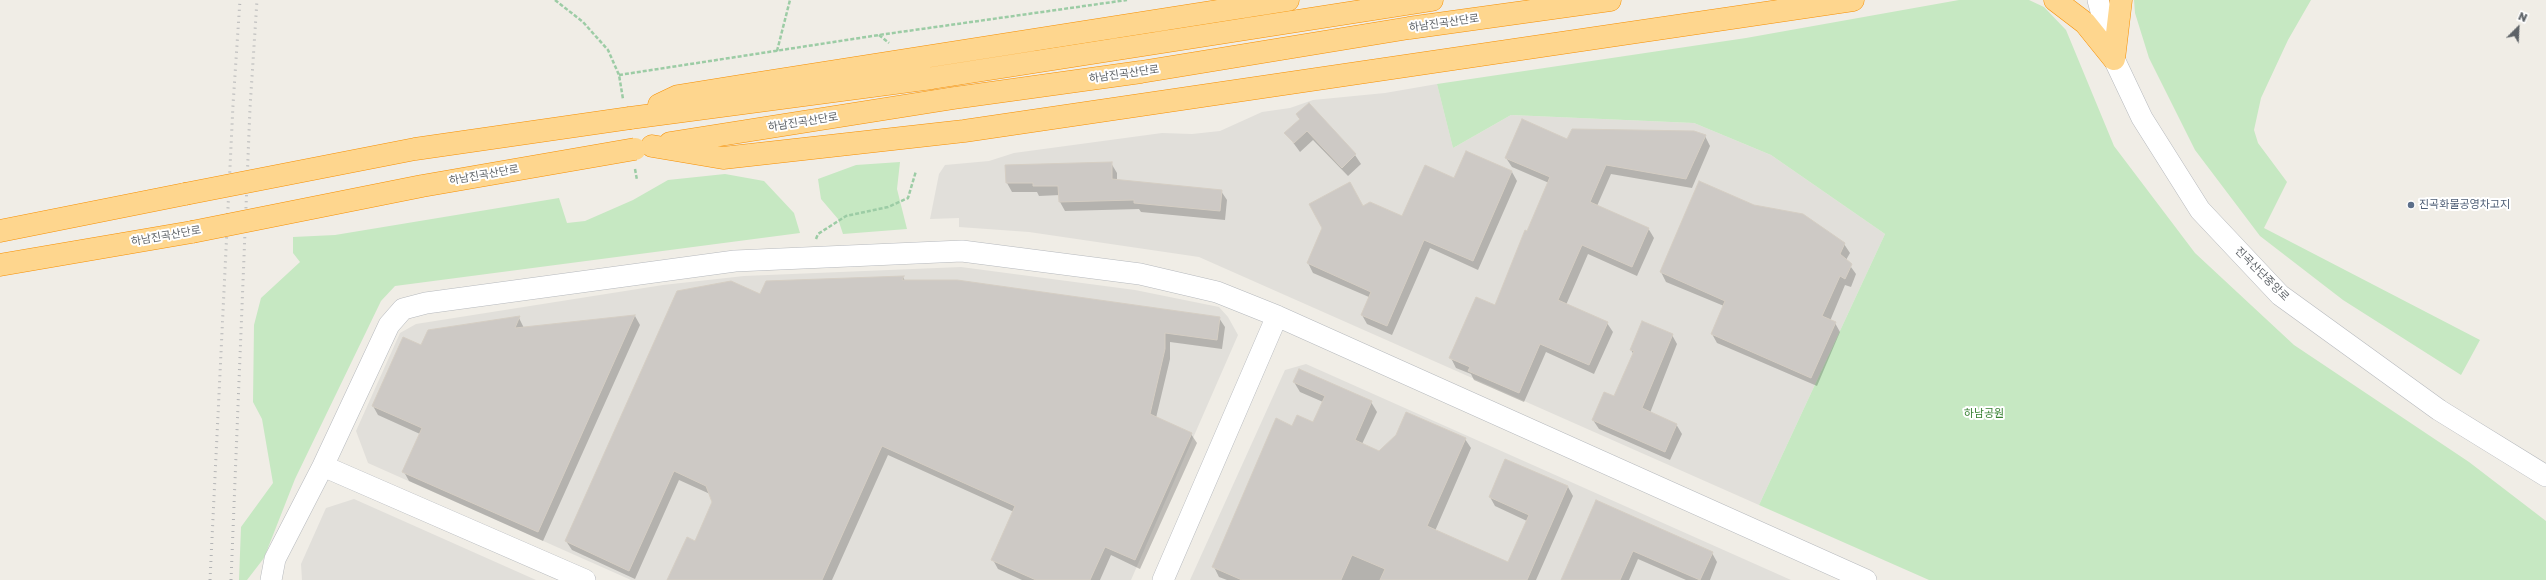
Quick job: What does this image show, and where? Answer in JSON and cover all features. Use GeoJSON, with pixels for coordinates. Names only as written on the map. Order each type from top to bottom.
{"type":"FeatureCollection","features":[{"type":"Feature","properties":{"kind":"highway"},"geometry":{"type":"LineString","coordinates":[[627,111],[678,96],[1288,0]]}},
{"type":"Feature","properties":{"kind":"highway"},"geometry":{"type":"LineString","coordinates":[[6,227],[186,194],[415,149],[627,111],[932,78],[1432,0]]}},
{"type":"Feature","properties":{"kind":"highway","name":"하남진곡산단로"},"geometry":{"type":"LineString","coordinates":[[0,265],[192,232],[422,186],[640,153],[954,98],[1141,72],[1409,28],[1610,0]]}},
{"type":"Feature","properties":{"kind":"highway"},"geometry":{"type":"LineString","coordinates":[[640,153],[723,158],[964,131],[1853,0]]}},
{"type":"Feature","properties":{"kind":"highway"},"geometry":{"type":"LineString","coordinates":[[2055,0],[2085,23],[2114,59]]}},
{"type":"Feature","properties":{"kind":"highway"},"geometry":{"type":"LineString","coordinates":[[2114,59],[2121,0]]}},
{"type":"Feature","properties":{"kind":"street","name":"진곡산단중앙로"},"geometry":{"type":"LineString","coordinates":[[2098,0],[2114,59],[2142,118],[2200,210],[2280,295],[2439,410],[2546,476]]}},
{"type":"Feature","properties":{"kind":"street"},"geometry":{"type":"LineString","coordinates":[[271,580],[275,559],[324,466],[389,325],[403,309],[426,303],[735,261],[962,251],[1140,274],[1217,292],[1278,316],[1866,580]]}},
{"type":"Feature","properties":{"kind":"street"},"geometry":{"type":"LineString","coordinates":[[1163,580],[1278,316]]}},
{"type":"Feature","properties":{"kind":"street"},"geometry":{"type":"LineString","coordinates":[[324,466],[585,580]]}},
{"type":"Feature","properties":{"kind":"path"},"geometry":{"type":"LineString","coordinates":[[555,0],[583,22],[608,50],[619,75],[627,111]]}},
{"type":"Feature","properties":{"kind":"path"},"geometry":{"type":"LineString","coordinates":[[777,51],[790,0]]}},
{"type":"Feature","properties":{"kind":"path"},"geometry":{"type":"LineString","coordinates":[[619,75],[1127,0]]}},
{"type":"Feature","properties":{"kind":"path"},"geometry":{"type":"LineString","coordinates":[[637,180],[640,153]]}},
{"type":"Feature","properties":{"kind":"path"},"geometry":{"type":"LineString","coordinates":[[808,258],[818,234],[846,216],[888,207],[908,198],[916,171]]}},
{"type":"Feature","properties":{"kind":"shaded area"},"geometry":{"type":"Polygon","coordinates":[[[1437,84],[1453,148],[1511,115],[1694,123],[1771,155],[1885,234],[1759,505],[1199,257],[1029,232],[959,227],[959,218],[930,219],[939,174],[945,165],[989,161],[1014,153],[1162,133],[1192,134],[1220,131],[1262,112],[1290,108],[1313,100],[1385,93],[1437,84]]]}},
{"type":"Feature","properties":{"kind":"shaded area"},"geometry":{"type":"Polygon","coordinates":[[[961,267],[1135,290],[1219,307],[1228,317],[1238,335],[1131,580],[631,580],[368,463],[356,431],[400,333],[416,324],[663,285],[744,276],[961,267]]]}},
{"type":"Feature","properties":{"kind":"shaded area"},"geometry":{"type":"Polygon","coordinates":[[[1306,364],[1791,580],[1190,580],[1285,370],[1306,364]]]}},
{"type":"Feature","properties":{"kind":"shaded area"},"geometry":{"type":"Polygon","coordinates":[[[354,499],[536,580],[302,580],[301,564],[326,508],[354,499]]]}},
{"type":"Feature","properties":{"kind":"green space","name":"하남공원"},"geometry":{"type":"Polygon","coordinates":[[[1959,0],[2029,0],[2044,7],[2066,30],[2114,146],[2195,253],[2294,345],[2469,462],[2546,521],[2546,580],[1929,580],[1759,505],[1885,234],[1771,155],[1694,123],[1511,115],[1453,148],[1437,84],[1746,38],[1959,0]]]}},
{"type":"Feature","properties":{"kind":"green space"},"geometry":{"type":"Polygon","coordinates":[[[2134,0],[2311,0],[2288,40],[2261,98],[2254,130],[2258,143],[2287,182],[2264,228],[2480,340],[2461,375],[2343,300],[2260,236],[2195,150],[2149,58],[2135,13],[2134,0]]]}},
{"type":"Feature","properties":{"kind":"green space"},"geometry":{"type":"Polygon","coordinates":[[[900,162],[897,189],[907,229],[843,234],[838,219],[821,199],[818,179],[856,165],[900,162]]]}},
{"type":"Feature","properties":{"kind":"green space"},"geometry":{"type":"Polygon","coordinates":[[[725,174],[764,181],[794,213],[800,233],[395,286],[381,301],[295,479],[264,558],[247,580],[239,580],[241,527],[273,483],[262,419],[253,402],[254,325],[261,298],[300,262],[293,253],[293,237],[335,235],[559,198],[567,223],[585,221],[633,200],[668,180],[725,174]]]}},
{"type":"Feature","properties":{"kind":"building"},"geometry":{"type":"Polygon","coordinates":[[[1309,103],[1356,154],[1342,168],[1307,131],[1294,143],[1284,133],[1300,119],[1296,114],[1309,103]]]}},
{"type":"Feature","properties":{"kind":"building"},"geometry":{"type":"Polygon","coordinates":[[[1522,119],[1567,139],[1572,129],[1694,131],[1706,135],[1686,179],[1606,165],[1590,202],[1649,228],[1632,267],[1582,245],[1558,300],[1608,322],[1589,365],[1540,344],[1519,393],[1468,371],[1470,367],[1449,358],[1476,297],[1495,305],[1525,230],[1527,231],[1550,177],[1505,158],[1522,119]]]}},
{"type":"Feature","properties":{"kind":"building"},"geometry":{"type":"Polygon","coordinates":[[[1466,151],[1512,171],[1473,261],[1424,240],[1387,326],[1361,315],[1371,292],[1307,263],[1322,228],[1309,204],[1350,182],[1363,206],[1370,202],[1402,216],[1425,165],[1454,178],[1466,151]]]}},
{"type":"Feature","properties":{"kind":"building"},"geometry":{"type":"Polygon","coordinates":[[[1112,162],[1112,179],[1222,190],[1220,211],[1134,203],[1134,200],[1059,202],[1058,186],[1033,186],[1033,183],[1006,183],[1005,165],[1112,162]]]}},
{"type":"Feature","properties":{"kind":"building"},"geometry":{"type":"Polygon","coordinates":[[[1699,181],[1754,205],[1803,214],[1845,243],[1840,254],[1852,264],[1845,279],[1840,276],[1822,316],[1836,322],[1811,378],[1711,334],[1725,301],[1660,272],[1699,181]]]}},
{"type":"Feature","properties":{"kind":"building"},"geometry":{"type":"Polygon","coordinates":[[[904,276],[902,280],[957,280],[1220,317],[1217,340],[1165,333],[1165,349],[1150,414],[1192,433],[1135,560],[1105,547],[1090,580],[1036,580],[991,560],[1015,506],[882,446],[822,580],[667,580],[687,537],[695,541],[712,502],[706,486],[674,471],[629,571],[565,541],[677,291],[731,281],[760,294],[766,281],[904,276]]]}},
{"type":"Feature","properties":{"kind":"building"},"geometry":{"type":"Polygon","coordinates":[[[635,315],[538,532],[402,472],[422,428],[372,406],[403,337],[421,345],[428,330],[520,316],[515,328],[635,315]]]}},
{"type":"Feature","properties":{"kind":"building"},"geometry":{"type":"Polygon","coordinates":[[[1642,321],[1673,334],[1642,408],[1677,424],[1665,452],[1592,420],[1604,392],[1614,396],[1634,351],[1630,350],[1642,321]]]}},
{"type":"Feature","properties":{"kind":"building"},"geometry":{"type":"Polygon","coordinates":[[[1299,369],[1372,401],[1355,440],[1379,451],[1396,435],[1406,412],[1466,438],[1427,526],[1508,562],[1529,515],[1489,497],[1505,459],[1568,486],[1527,580],[1380,580],[1385,569],[1352,555],[1341,580],[1242,580],[1212,567],[1276,418],[1292,426],[1297,415],[1313,422],[1325,396],[1293,382],[1299,369]]]}},
{"type":"Feature","properties":{"kind":"building"},"geometry":{"type":"Polygon","coordinates":[[[1596,500],[1713,552],[1700,580],[1633,551],[1620,580],[1561,580],[1596,500]]]}},
{"type":"Feature","properties":{"kind":"railway"},"geometry":{"type":"LineString","coordinates":[[210,580],[233,105],[240,0]]}},
{"type":"Feature","properties":{"kind":"railway"},"geometry":{"type":"LineString","coordinates":[[231,580],[250,108],[257,0]]}},
{"type":"Feature","properties":{"kind":"place","name":"진곡화물공영차고지"},"geometry":{"type":"Point","coordinates":[2411,205]}}]}
